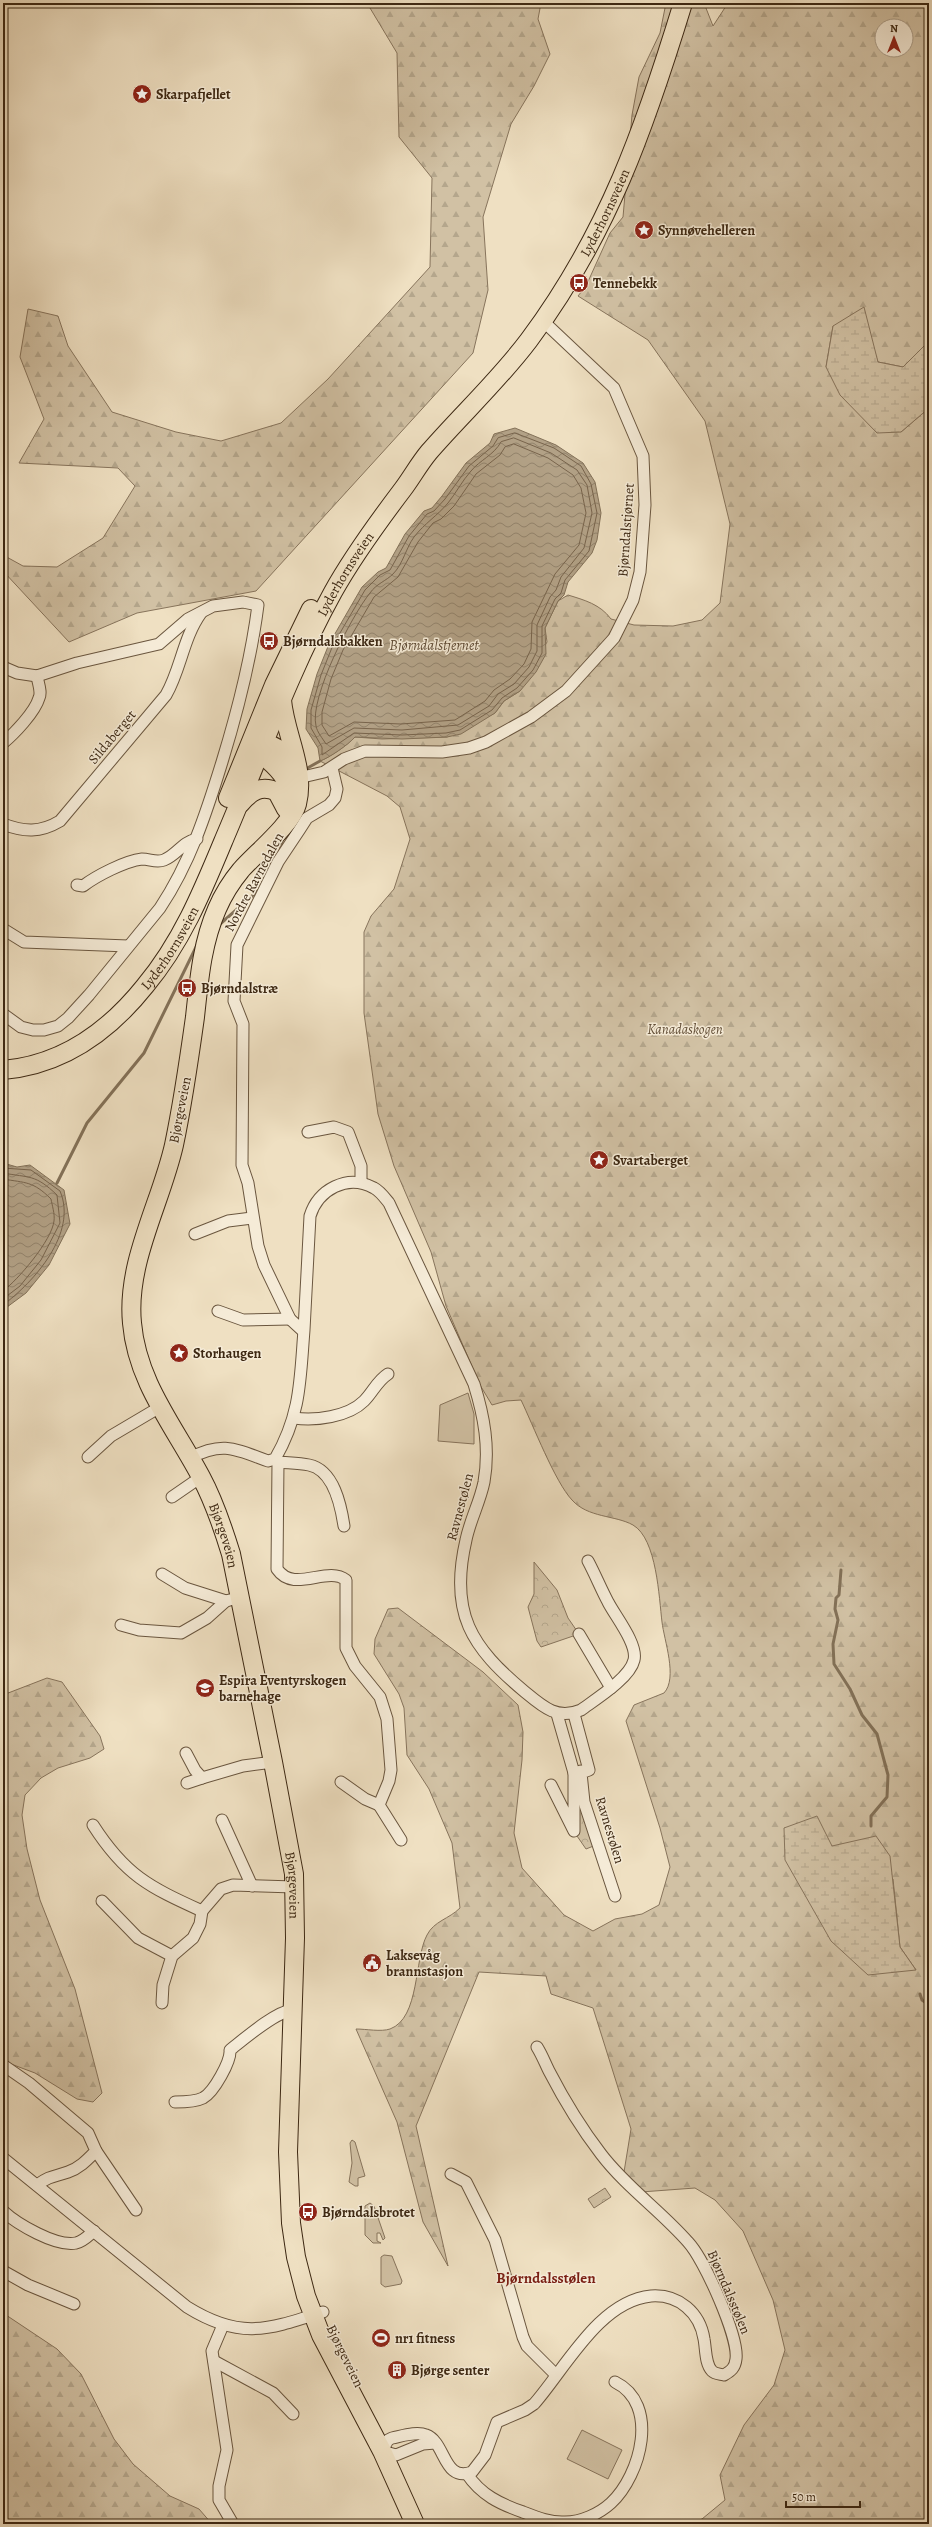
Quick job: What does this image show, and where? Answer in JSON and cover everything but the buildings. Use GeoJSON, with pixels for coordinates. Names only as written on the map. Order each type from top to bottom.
{"type":"FeatureCollection","features":[{"type":"Feature","properties":{"kind":"main road","name":"Lyderhornsveien"},"geometry":{"type":"LineString","coordinates":[[3,1059],[42,1050],[76,1034],[109,1010],[150,964],[172,930],[190,895],[258,746],[282,700],[332,593],[416,468],[485,392],[543,321],[574,273],[622,181],[650,109],[683,3]]}},
{"type":"Feature","properties":{"kind":"main road","name":"Lyderhornsveien"},"geometry":{"type":"LineString","coordinates":[[3,1070],[46,1061],[79,1046],[107,1027],[132,1002],[153,976],[182,935],[201,895],[239,804],[290,649],[323,588],[378,509],[401,480],[416,468]]}},
{"type":"Feature","properties":{"kind":"main road","name":"Bjørgeveien"},"geometry":{"type":"LineString","coordinates":[[280,828],[286,809],[288,793],[292,780],[299,767],[286,726],[282,700]]}},
{"type":"Feature","properties":{"kind":"main road","name":"Bjørgeveien"},"geometry":{"type":"LineString","coordinates":[[258,746],[286,755],[296,806],[288,821],[280,828],[231,884],[209,930],[203,950],[185,1088],[174,1146],[135,1275],[131,1308],[134,1342],[141,1369],[160,1408],[201,1477],[224,1532],[233,1599],[273,1762],[292,1858],[294,1887],[290,2181],[293,2241],[318,2314],[389,2449],[423,2524]]}},
{"type":"Feature","properties":{"kind":"main road"},"geometry":{"type":"LineString","coordinates":[[239,804],[252,792],[266,788],[277,792],[286,809]]}},
{"type":"Feature","properties":{"kind":"main road","name":"Bjørgeveien"},"geometry":{"type":"LineString","coordinates":[[389,2449],[415,2524]]}},
{"type":"Feature","properties":{"kind":"street","name":"Bjørndalstjørnet"},"geometry":{"type":"LineString","coordinates":[[292,780],[314,776],[332,768],[353,754],[365,751],[442,752],[469,748],[486,742],[531,717],[566,691],[602,653],[624,620],[633,600],[640,572],[645,505],[643,456],[614,388],[543,321]]}},
{"type":"Feature","properties":{"kind":"street"},"geometry":{"type":"LineString","coordinates":[[3,667],[17,673],[36,676],[77,663],[160,644],[188,619],[202,611],[223,603],[243,602],[258,605],[249,666],[242,695],[197,839],[172,889],[128,946],[68,1018],[58,1026],[44,1030],[33,1030],[21,1027],[3,1014]]}},
{"type":"Feature","properties":{"kind":"street","name":"Sildaberget"},"geometry":{"type":"LineString","coordinates":[[3,824],[22,831],[36,831],[60,821],[166,695],[174,681],[194,623],[202,611]]}},
{"type":"Feature","properties":{"kind":"street"},"geometry":{"type":"LineString","coordinates":[[3,743],[13,734],[36,705],[40,697],[36,676]]}},
{"type":"Feature","properties":{"kind":"street","name":"Nordre Ravnedalen"},"geometry":{"type":"LineString","coordinates":[[303,1331],[290,1319],[264,1265],[252,1218],[248,1183],[242,1165],[243,1024],[234,1001],[235,954],[242,933],[278,862],[307,818],[329,805],[335,798],[337,789],[332,768]]}},
{"type":"Feature","properties":{"kind":"street"},"geometry":{"type":"LineString","coordinates":[[76,885],[83,886],[96,877],[140,860],[163,861],[170,858],[182,845],[197,839]]}},
{"type":"Feature","properties":{"kind":"street"},"geometry":{"type":"LineString","coordinates":[[3,929],[24,942],[128,946]]}},
{"type":"Feature","properties":{"kind":"street"},"geometry":{"type":"LineString","coordinates":[[308,1132],[334,1127],[342,1128],[348,1132],[360,1166],[361,1182],[336,1185],[323,1192],[314,1204],[310,1216],[302,1370],[294,1418],[288,1436],[276,1461],[277,1569],[282,1576],[290,1579],[333,1576],[346,1580],[346,1648],[350,1659],[375,1690],[384,1706],[387,1719],[391,1770],[389,1782],[379,1805]]}},
{"type":"Feature","properties":{"kind":"street","name":"Ravnestølen"},"geometry":{"type":"LineString","coordinates":[[361,1182],[375,1188],[389,1203],[474,1384],[483,1414],[486,1440],[484,1483],[466,1540],[460,1572],[460,1596],[465,1616],[475,1642],[492,1664],[539,1703],[565,1714],[589,1770],[578,1773]]}},
{"type":"Feature","properties":{"kind":"street"},"geometry":{"type":"LineString","coordinates":[[195,1234],[228,1221],[252,1218]]}},
{"type":"Feature","properties":{"kind":"street"},"geometry":{"type":"LineString","coordinates":[[218,1312],[243,1320],[290,1319]]}},
{"type":"Feature","properties":{"kind":"street"},"geometry":{"type":"LineString","coordinates":[[294,1418],[319,1419],[349,1410],[363,1401],[381,1379],[388,1374]]}},
{"type":"Feature","properties":{"kind":"street"},"geometry":{"type":"LineString","coordinates":[[88,1457],[111,1436],[160,1408]]}},
{"type":"Feature","properties":{"kind":"street"},"geometry":{"type":"LineString","coordinates":[[190,1458],[213,1448],[224,1447],[268,1461],[310,1465],[320,1470],[330,1482],[341,1504],[344,1526]]}},
{"type":"Feature","properties":{"kind":"street"},"geometry":{"type":"LineString","coordinates":[[172,1497],[201,1477]]}},
{"type":"Feature","properties":{"kind":"street"},"geometry":{"type":"LineString","coordinates":[[565,1714],[582,1710],[611,1688],[628,1672],[634,1660],[634,1651],[588,1561]]}},
{"type":"Feature","properties":{"kind":"street"},"geometry":{"type":"LineString","coordinates":[[162,1574],[185,1588],[233,1599]]}},
{"type":"Feature","properties":{"kind":"street"},"geometry":{"type":"LineString","coordinates":[[121,1625],[139,1630],[181,1633],[233,1599]]}},
{"type":"Feature","properties":{"kind":"street"},"geometry":{"type":"LineString","coordinates":[[579,1634],[611,1688]]}},
{"type":"Feature","properties":{"kind":"street","name":"Ravnestølen"},"geometry":{"type":"LineString","coordinates":[[565,1714],[584,1802],[615,1896]]}},
{"type":"Feature","properties":{"kind":"street"},"geometry":{"type":"LineString","coordinates":[[186,1753],[195,1770],[202,1778]]}},
{"type":"Feature","properties":{"kind":"street"},"geometry":{"type":"LineString","coordinates":[[186,1783],[242,1766],[273,1762]]}},
{"type":"Feature","properties":{"kind":"street","name":"Ravnestølen"},"geometry":{"type":"LineString","coordinates":[[551,1785],[574,1831],[578,1773]]}},
{"type":"Feature","properties":{"kind":"street"},"geometry":{"type":"LineString","coordinates":[[341,1782],[365,1799],[379,1805],[401,1840]]}},
{"type":"Feature","properties":{"kind":"street"},"geometry":{"type":"LineString","coordinates":[[222,1820],[252,1886]]}},
{"type":"Feature","properties":{"kind":"street"},"geometry":{"type":"LineString","coordinates":[[93,1825],[126,1869],[162,1893],[202,1911]]}},
{"type":"Feature","properties":{"kind":"street"},"geometry":{"type":"LineString","coordinates":[[162,2003],[163,1985],[172,1956],[193,1938],[200,1924],[202,1911],[221,1889],[233,1885],[294,1887]]}},
{"type":"Feature","properties":{"kind":"street"},"geometry":{"type":"LineString","coordinates":[[102,1901],[138,1938],[172,1956]]}},
{"type":"Feature","properties":{"kind":"street"},"geometry":{"type":"LineString","coordinates":[[175,2102],[204,2097],[210,2092],[230,2059],[230,2050],[273,2018],[286,2011],[292,2010]]}},
{"type":"Feature","properties":{"kind":"street","name":"Bjørndalsstølen"},"geometry":{"type":"LineString","coordinates":[[467,2474],[480,2464],[497,2422],[534,2404],[579,2346],[602,2322],[626,2305],[644,2297],[666,2297],[686,2305],[700,2324],[708,2365],[712,2371],[724,2375],[734,2368],[736,2352],[728,2321],[696,2251],[617,2174],[600,2153],[578,2121],[537,2047]]}},
{"type":"Feature","properties":{"kind":"street"},"geometry":{"type":"LineString","coordinates":[[3,2065],[23,2078],[88,2133],[96,2151],[136,2210]]}},
{"type":"Feature","properties":{"kind":"street"},"geometry":{"type":"LineString","coordinates":[[37,2185],[50,2175],[68,2172],[82,2164],[96,2151]]}},
{"type":"Feature","properties":{"kind":"street"},"geometry":{"type":"LineString","coordinates":[[3,2158],[186,2307],[203,2317],[223,2325],[263,2330],[318,2314]]}},
{"type":"Feature","properties":{"kind":"street"},"geometry":{"type":"LineString","coordinates":[[451,2174],[466,2182],[495,2240],[523,2337],[527,2346],[556,2375]]}},
{"type":"Feature","properties":{"kind":"street"},"geometry":{"type":"LineString","coordinates":[[3,2211],[12,2219],[40,2234],[64,2243],[76,2243],[94,2231]]}},
{"type":"Feature","properties":{"kind":"street"},"geometry":{"type":"LineString","coordinates":[[3,2270],[28,2285],[74,2304]]}},
{"type":"Feature","properties":{"kind":"street"},"geometry":{"type":"LineString","coordinates":[[223,2325],[212,2345],[227,2450],[219,2486],[219,2500],[233,2524]]}},
{"type":"Feature","properties":{"kind":"street"},"geometry":{"type":"LineString","coordinates":[[214,2361],[273,2393],[293,2414]]}},
{"type":"Feature","properties":{"kind":"street"},"geometry":{"type":"LineString","coordinates":[[389,2449],[402,2436],[425,2434],[435,2443],[450,2468],[460,2474],[467,2474],[476,2487],[486,2496],[532,2515],[565,2522],[597,2514],[612,2503],[622,2490],[636,2463],[641,2442],[640,2413],[636,2400],[630,2391],[615,2382]]}},
{"type":"Feature","properties":{"kind":"street"},"geometry":{"type":"LineString","coordinates":[[389,2449],[435,2443]]}},
{"type":"Feature","properties":{"kind":"green space"},"geometry":{"type":"Polygon","coordinates":[[[367,3],[541,3],[538,19],[550,54],[534,86],[511,124],[483,217],[488,290],[473,353],[256,591],[137,613],[69,642],[3,571],[3,555],[23,566],[57,567],[103,538],[135,486],[118,468],[19,463],[44,419],[20,357],[28,309],[58,316],[68,346],[112,412],[176,432],[221,441],[281,423],[328,379],[430,267],[432,178],[399,137],[397,53],[367,3]]]}},
{"type":"Feature","properties":{"kind":"green space","name":"Kanadaskogen"},"geometry":{"type":"Polygon","coordinates":[[[666,3],[704,3],[713,26],[728,3],[929,3],[929,341],[903,367],[878,362],[874,351],[833,326],[826,367],[901,432],[929,408],[929,2524],[688,2524],[702,2519],[725,2500],[720,2475],[744,2425],[774,2385],[785,2350],[773,2300],[743,2231],[715,2200],[695,2188],[641,2192],[624,2172],[631,2129],[593,2008],[551,1994],[546,1976],[479,1972],[416,2126],[448,2266],[423,2222],[397,2122],[356,2029],[386,2030],[400,2023],[407,2013],[411,2001],[423,1945],[427,1935],[434,1926],[460,1908],[452,1843],[429,1789],[407,1755],[404,1708],[399,1694],[374,1654],[375,1639],[388,1609],[398,1608],[483,1672],[518,1705],[523,1732],[522,1760],[514,1833],[522,1868],[564,1915],[593,1931],[615,1919],[642,1914],[659,1905],[670,1867],[660,1828],[626,1721],[634,1705],[664,1693],[670,1678],[669,1659],[662,1622],[658,1584],[652,1556],[641,1532],[633,1525],[586,1510],[578,1506],[565,1492],[545,1453],[521,1400],[506,1401],[492,1405],[480,1385],[446,1306],[431,1252],[394,1166],[378,1114],[364,1013],[364,932],[371,916],[394,889],[410,839],[400,807],[387,796],[320,761],[338,751],[355,737],[382,739],[447,737],[495,713],[504,701],[520,691],[547,642],[545,628],[558,601],[568,595],[597,606],[611,619],[634,625],[673,626],[702,620],[720,603],[730,524],[705,421],[648,340],[578,296],[586,286],[610,233],[623,217],[632,115],[639,77],[660,33],[666,3]],[[784,1828],[916,1970],[900,1947],[893,1879],[832,1846],[784,1828]]]}},
{"type":"Feature","properties":{"kind":"green space"},"geometry":{"type":"Polygon","coordinates":[[[864,307],[878,362],[903,367],[929,341],[929,408],[901,432],[877,433],[840,395],[826,367],[833,326],[864,307]]]}},
{"type":"Feature","properties":{"kind":"green space"},"geometry":{"type":"Polygon","coordinates":[[[468,1393],[474,1414],[474,1444],[438,1441],[440,1405],[468,1393]]]}},
{"type":"Feature","properties":{"kind":"green space"},"geometry":{"type":"Polygon","coordinates":[[[534,1562],[557,1590],[568,1618],[579,1634],[541,1647],[537,1641],[528,1607],[534,1594],[534,1562]]]}},
{"type":"Feature","properties":{"kind":"green space"},"geometry":{"type":"Polygon","coordinates":[[[47,1678],[62,1682],[100,1736],[104,1749],[90,1758],[58,1768],[41,1778],[25,1795],[22,1815],[27,1849],[40,1900],[75,1989],[102,2093],[93,2102],[77,2099],[35,2073],[3,2061],[3,1695],[47,1678]]]}},
{"type":"Feature","properties":{"kind":"green space"},"geometry":{"type":"Polygon","coordinates":[[[576,1786],[596,1845],[586,1849],[577,1836],[576,1786]]]}},
{"type":"Feature","properties":{"kind":"green space"},"geometry":{"type":"Polygon","coordinates":[[[817,1816],[832,1846],[876,1836],[890,1856],[900,1947],[916,1970],[868,1975],[831,1941],[785,1860],[784,1828],[817,1816]]]}},
{"type":"Feature","properties":{"kind":"green space"},"geometry":{"type":"Polygon","coordinates":[[[352,2140],[355,2142],[365,2176],[358,2178],[358,2186],[355,2186],[349,2182],[352,2163],[350,2143],[352,2140]]]}},
{"type":"Feature","properties":{"kind":"green space"},"geometry":{"type":"Polygon","coordinates":[[[605,2188],[611,2197],[594,2208],[588,2199],[605,2188]]]}},
{"type":"Feature","properties":{"kind":"green space"},"geometry":{"type":"Polygon","coordinates":[[[370,2203],[374,2206],[385,2238],[383,2240],[380,2233],[377,2233],[377,2241],[381,2243],[373,2243],[365,2235],[365,2206],[370,2203]]]}},
{"type":"Feature","properties":{"kind":"green space"},"geometry":{"type":"Polygon","coordinates":[[[384,2255],[392,2256],[402,2281],[401,2284],[385,2287],[381,2284],[381,2257],[384,2255]]]}},
{"type":"Feature","properties":{"kind":"green space"},"geometry":{"type":"Polygon","coordinates":[[[3,2313],[57,2349],[81,2374],[114,2439],[133,2464],[170,2496],[199,2509],[212,2524],[3,2524],[3,2313]]]}},
{"type":"Feature","properties":{"kind":"green space"},"geometry":{"type":"Polygon","coordinates":[[[582,2430],[622,2450],[608,2479],[567,2459],[582,2430]]]}},
{"type":"Feature","properties":{"kind":"water","name":"Bjørndalstjernet"},"geometry":{"type":"Polygon","coordinates":[[[515,428],[556,445],[583,463],[595,482],[601,513],[597,540],[592,553],[568,582],[564,595],[558,601],[545,628],[546,654],[536,672],[520,691],[504,701],[495,713],[461,734],[447,737],[402,739],[355,737],[338,751],[320,761],[318,748],[306,729],[307,709],[317,674],[329,644],[362,587],[378,572],[386,568],[405,534],[424,511],[432,508],[466,463],[490,443],[494,434],[515,428]]]}},
{"type":"Feature","properties":{"kind":"water"},"geometry":{"type":"Polygon","coordinates":[[[3,1163],[17,1167],[30,1165],[64,1190],[70,1224],[49,1265],[26,1293],[3,1310],[3,1163]]]}},
{"type":"Feature","properties":{"kind":"waterway"},"geometry":{"type":"LineString","coordinates":[[304,770],[320,761]]}},
{"type":"Feature","properties":{"kind":"waterway"},"geometry":{"type":"LineString","coordinates":[[280,851],[283,837]]}},
{"type":"Feature","properties":{"kind":"waterway"},"geometry":{"type":"LineString","coordinates":[[219,925],[260,889]]}},
{"type":"Feature","properties":{"kind":"waterway"},"geometry":{"type":"LineString","coordinates":[[57,1183],[87,1123],[144,1053],[198,943]]}},
{"type":"Feature","properties":{"kind":"waterway"},"geometry":{"type":"LineString","coordinates":[[841,1570],[839,1595],[836,1598],[835,1609],[838,1620],[833,1644],[834,1664],[850,1689],[862,1715],[877,1734],[888,1775],[887,1797],[871,1816],[871,1826]]}},
{"type":"Feature","properties":{"kind":"waterway"},"geometry":{"type":"LineString","coordinates":[[920,1994],[922,2000],[929,2005]]}},
{"type":"Feature","properties":{"kind":"place","name":"Skarpafjellet"},"geometry":{"type":"Point","coordinates":[142,94]}},
{"type":"Feature","properties":{"kind":"place","name":"Synnøvehelleren"},"geometry":{"type":"Point","coordinates":[644,230]}},
{"type":"Feature","properties":{"kind":"place","name":"Tennebekk"},"geometry":{"type":"Point","coordinates":[579,283]}},
{"type":"Feature","properties":{"kind":"place","name":"Bjørndalsbakken"},"geometry":{"type":"Point","coordinates":[269,641]}},
{"type":"Feature","properties":{"kind":"place","name":"Bjørndalstræ"},"geometry":{"type":"Point","coordinates":[187,988]}},
{"type":"Feature","properties":{"kind":"place","name":"Svartaberget"},"geometry":{"type":"Point","coordinates":[599,1160]}},
{"type":"Feature","properties":{"kind":"place","name":"Storhaugen"},"geometry":{"type":"Point","coordinates":[179,1353]}},
{"type":"Feature","properties":{"kind":"place","name":"Espira Eventyrskogen barnehage"},"geometry":{"type":"Point","coordinates":[205,1688]}},
{"type":"Feature","properties":{"kind":"place","name":"Laksevåg brannstasjon"},"geometry":{"type":"Point","coordinates":[372,1963]}},
{"type":"Feature","properties":{"kind":"place","name":"Bjørndalsbrotet"},"geometry":{"type":"Point","coordinates":[308,2212]}},
{"type":"Feature","properties":{"kind":"place","name":"nr1 fitness"},"geometry":{"type":"Point","coordinates":[381,2338]}},
{"type":"Feature","properties":{"kind":"place","name":"Bjørge senter"},"geometry":{"type":"Point","coordinates":[397,2370]}},
{"type":"Feature","properties":{"kind":"district","name":"Bjørndalsstølen"},"geometry":{"type":"Point","coordinates":[546,2278]}}]}
